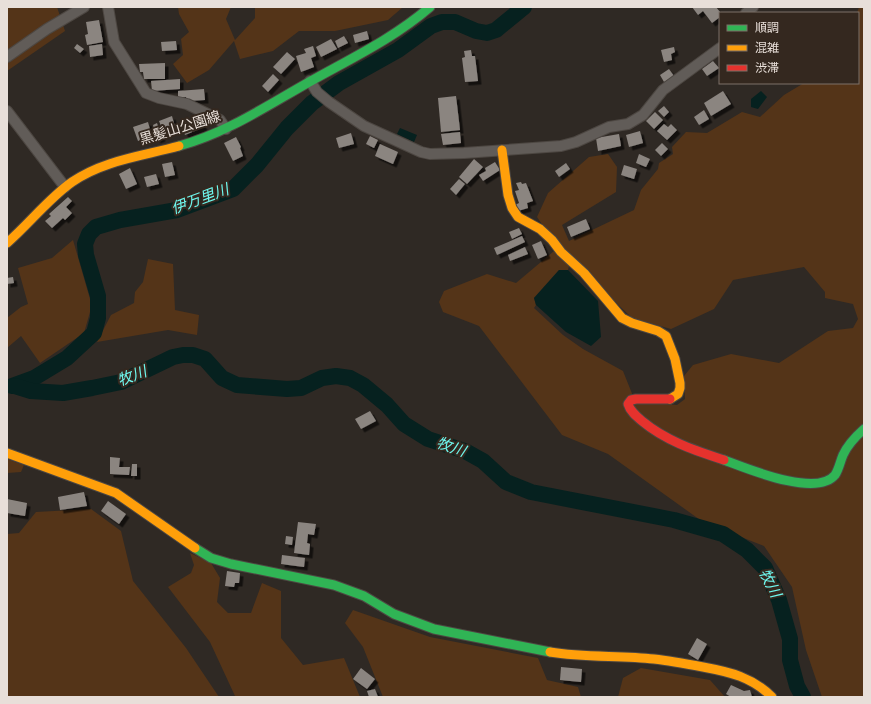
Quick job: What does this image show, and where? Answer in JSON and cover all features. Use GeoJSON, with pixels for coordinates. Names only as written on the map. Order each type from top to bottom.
{"type":"FeatureCollection","features":[{"type":"Feature","properties":{"kind":"street"},"geometry":{"type":"LineString","coordinates":[[7,57],[46,29],[84,7]]}},
{"type":"Feature","properties":{"kind":"street"},"geometry":{"type":"LineString","coordinates":[[108,7],[114,42],[146,93],[159,98],[187,104],[220,120],[226,130]]}},
{"type":"Feature","properties":{"kind":"street","name":"黒髪山公園線"},"geometry":{"type":"LineString","coordinates":[[7,243],[65,187],[84,175],[107,164],[201,139],[226,130],[250,118],[310,81],[402,30],[430,7]]}},
{"type":"Feature","properties":{"kind":"street"},"geometry":{"type":"LineString","coordinates":[[310,81],[317,92],[364,126],[421,152],[430,154],[464,153],[561,146],[576,142],[608,127],[628,124],[643,115],[663,90],[719,49]]}},
{"type":"Feature","properties":{"kind":"street"},"geometry":{"type":"LineString","coordinates":[[7,111],[65,187]]}},
{"type":"Feature","properties":{"kind":"street"},"geometry":{"type":"LineString","coordinates":[[502,150],[508,195],[512,208],[518,216],[540,229],[552,240],[561,252],[584,273],[622,318],[630,323],[663,333],[669,339],[680,387],[678,394],[672,399],[665,400],[638,398],[631,400],[628,404],[629,408],[644,424],[679,445],[785,481],[804,484],[826,481],[833,476],[839,469],[845,449],[864,429]]}},
{"type":"Feature","properties":{"kind":"street"},"geometry":{"type":"LineString","coordinates":[[9,455],[116,493],[185,542],[211,558],[231,564],[334,585],[364,596],[394,614],[434,630],[568,655],[654,659],[695,665],[729,672],[746,678],[763,688],[772,697]]}},
{"type":"Feature","properties":{"kind":"shaded area"},"geometry":{"type":"Polygon","coordinates":[[[7,7],[57,7],[65,31],[7,71],[7,7]]]}},
{"type":"Feature","properties":{"kind":"shaded area"},"geometry":{"type":"Polygon","coordinates":[[[178,7],[231,7],[226,19],[235,40],[255,18],[255,7],[403,7],[388,20],[335,31],[299,31],[273,51],[240,59],[234,41],[209,70],[187,83],[173,64],[183,55],[181,39],[189,32],[179,14],[178,7]]]}},
{"type":"Feature","properties":{"kind":"shaded area"},"geometry":{"type":"Polygon","coordinates":[[[859,7],[864,7],[864,697],[822,697],[806,650],[792,587],[764,546],[703,522],[608,454],[562,435],[479,326],[443,312],[439,302],[444,291],[487,274],[516,283],[554,251],[569,266],[568,270],[559,270],[534,298],[536,305],[534,308],[563,335],[583,349],[623,371],[635,401],[677,405],[685,399],[684,376],[693,365],[731,354],[779,363],[828,331],[853,328],[858,319],[853,304],[825,298],[825,292],[804,267],[733,280],[714,309],[671,329],[632,318],[556,245],[537,217],[548,193],[589,157],[608,154],[617,167],[616,192],[562,225],[569,241],[634,210],[641,190],[658,169],[659,163],[673,154],[672,147],[686,132],[707,133],[742,112],[760,117],[784,95],[802,84],[859,84],[859,12],[857,12],[859,7]]]}},
{"type":"Feature","properties":{"kind":"shaded area"},"geometry":{"type":"Polygon","coordinates":[[[73,240],[90,299],[90,312],[84,333],[40,363],[21,336],[7,348],[7,318],[21,307],[28,304],[18,268],[52,258],[73,240]]]}},
{"type":"Feature","properties":{"kind":"shaded area"},"geometry":{"type":"Polygon","coordinates":[[[148,259],[173,264],[175,310],[199,315],[197,335],[168,330],[97,342],[111,315],[134,303],[135,292],[143,282],[148,259]]]}},
{"type":"Feature","properties":{"kind":"shaded area"},"geometry":{"type":"Polygon","coordinates":[[[7,459],[24,465],[21,472],[7,473],[7,459]]]}},
{"type":"Feature","properties":{"kind":"shaded area"},"geometry":{"type":"Polygon","coordinates":[[[91,509],[121,531],[133,581],[186,648],[219,697],[7,697],[7,534],[19,533],[36,512],[91,509]]]}},
{"type":"Feature","properties":{"kind":"shaded area"},"geometry":{"type":"Polygon","coordinates":[[[190,553],[211,563],[220,578],[217,602],[228,613],[251,613],[262,583],[281,591],[281,638],[303,665],[344,658],[360,697],[235,696],[210,642],[168,587],[191,573],[194,565],[190,553]]]}},
{"type":"Feature","properties":{"kind":"shaded area"},"geometry":{"type":"Polygon","coordinates":[[[353,610],[430,637],[538,658],[547,680],[578,687],[581,697],[383,697],[363,647],[345,623],[353,610]]]}},
{"type":"Feature","properties":{"kind":"shaded area"},"geometry":{"type":"Polygon","coordinates":[[[641,668],[710,680],[725,697],[618,697],[623,678],[641,668]]]}},
{"type":"Feature","properties":{"kind":"water"},"geometry":{"type":"Polygon","coordinates":[[[761,91],[767,97],[758,109],[751,107],[751,99],[761,91]]]}},
{"type":"Feature","properties":{"kind":"water"},"geometry":{"type":"Polygon","coordinates":[[[400,128],[417,135],[414,142],[397,134],[400,128]]]}},
{"type":"Feature","properties":{"kind":"water"},"geometry":{"type":"Polygon","coordinates":[[[559,270],[568,270],[598,301],[601,337],[591,346],[566,332],[536,305],[534,298],[559,270]]]}},
{"type":"Feature","properties":{"kind":"building"},"geometry":{"type":"Polygon","coordinates":[[[692,7],[716,7],[720,12],[719,18],[712,23],[703,11],[698,15],[692,7]]]}},
{"type":"Feature","properties":{"kind":"building"},"geometry":{"type":"Polygon","coordinates":[[[99,20],[103,42],[87,45],[85,35],[88,34],[86,22],[99,20]]]}},
{"type":"Feature","properties":{"kind":"building"},"geometry":{"type":"Polygon","coordinates":[[[367,31],[369,39],[355,43],[353,35],[367,31]]]}},
{"type":"Feature","properties":{"kind":"building"},"geometry":{"type":"Polygon","coordinates":[[[344,36],[348,43],[338,48],[335,41],[344,36]]]}},
{"type":"Feature","properties":{"kind":"building"},"geometry":{"type":"Polygon","coordinates":[[[331,39],[337,49],[321,57],[316,47],[331,39]]]}},
{"type":"Feature","properties":{"kind":"building"},"geometry":{"type":"Polygon","coordinates":[[[176,41],[177,50],[162,51],[161,42],[176,41]]]}},
{"type":"Feature","properties":{"kind":"building"},"geometry":{"type":"Polygon","coordinates":[[[77,44],[84,49],[80,53],[74,48],[77,44]]]}},
{"type":"Feature","properties":{"kind":"building"},"geometry":{"type":"Polygon","coordinates":[[[102,44],[103,55],[90,57],[89,46],[102,44]]]}},
{"type":"Feature","properties":{"kind":"building"},"geometry":{"type":"Polygon","coordinates":[[[313,46],[316,56],[311,58],[314,67],[301,72],[296,56],[306,53],[304,49],[313,46]]]}},
{"type":"Feature","properties":{"kind":"building"},"geometry":{"type":"Polygon","coordinates":[[[674,47],[675,52],[671,54],[672,60],[664,62],[661,50],[674,47]]]}},
{"type":"Feature","properties":{"kind":"building"},"geometry":{"type":"Polygon","coordinates":[[[471,50],[472,56],[475,56],[478,81],[465,82],[462,58],[465,57],[464,51],[471,50]]]}},
{"type":"Feature","properties":{"kind":"building"},"geometry":{"type":"Polygon","coordinates":[[[287,52],[295,59],[281,74],[273,67],[287,52]]]}},
{"type":"Feature","properties":{"kind":"building"},"geometry":{"type":"Polygon","coordinates":[[[713,61],[719,68],[707,76],[702,69],[713,61]]]}},
{"type":"Feature","properties":{"kind":"building"},"geometry":{"type":"Polygon","coordinates":[[[165,63],[165,79],[144,79],[143,72],[140,72],[139,64],[165,63]]]}},
{"type":"Feature","properties":{"kind":"building"},"geometry":{"type":"Polygon","coordinates":[[[669,69],[674,76],[664,82],[660,75],[669,69]]]}},
{"type":"Feature","properties":{"kind":"building"},"geometry":{"type":"Polygon","coordinates":[[[273,74],[279,80],[268,92],[262,86],[273,74]]]}},
{"type":"Feature","properties":{"kind":"building"},"geometry":{"type":"Polygon","coordinates":[[[180,79],[180,89],[152,91],[151,81],[180,79]]]}},
{"type":"Feature","properties":{"kind":"building"},"geometry":{"type":"Polygon","coordinates":[[[204,89],[205,100],[187,101],[186,97],[178,98],[178,91],[204,89]]]}},
{"type":"Feature","properties":{"kind":"building"},"geometry":{"type":"Polygon","coordinates":[[[723,91],[731,104],[711,116],[704,103],[723,91]]]}},
{"type":"Feature","properties":{"kind":"building"},"geometry":{"type":"Polygon","coordinates":[[[456,96],[460,130],[441,132],[438,98],[456,96]]]}},
{"type":"Feature","properties":{"kind":"building"},"geometry":{"type":"Polygon","coordinates":[[[664,106],[669,112],[664,117],[658,111],[664,106]]]}},
{"type":"Feature","properties":{"kind":"building"},"geometry":{"type":"Polygon","coordinates":[[[704,110],[709,119],[699,125],[694,117],[704,110]]]}},
{"type":"Feature","properties":{"kind":"building"},"geometry":{"type":"Polygon","coordinates":[[[655,112],[663,120],[654,129],[646,121],[655,112]]]}},
{"type":"Feature","properties":{"kind":"building"},"geometry":{"type":"Polygon","coordinates":[[[172,116],[175,127],[163,131],[159,121],[172,116]]]}},
{"type":"Feature","properties":{"kind":"building"},"geometry":{"type":"Polygon","coordinates":[[[199,116],[204,127],[185,135],[181,124],[199,116]]]}},
{"type":"Feature","properties":{"kind":"building"},"geometry":{"type":"Polygon","coordinates":[[[148,122],[151,133],[143,135],[144,139],[138,141],[133,127],[148,122]]]}},
{"type":"Feature","properties":{"kind":"building"},"geometry":{"type":"Polygon","coordinates":[[[157,123],[162,138],[157,140],[153,125],[157,123]]]}},
{"type":"Feature","properties":{"kind":"building"},"geometry":{"type":"Polygon","coordinates":[[[664,124],[668,127],[671,124],[677,130],[667,140],[657,131],[664,124]]]}},
{"type":"Feature","properties":{"kind":"building"},"geometry":{"type":"Polygon","coordinates":[[[640,131],[643,143],[629,147],[626,135],[640,131]]]}},
{"type":"Feature","properties":{"kind":"building"},"geometry":{"type":"Polygon","coordinates":[[[460,132],[461,143],[443,145],[441,134],[460,132]]]}},
{"type":"Feature","properties":{"kind":"building"},"geometry":{"type":"Polygon","coordinates":[[[351,133],[354,144],[339,148],[336,138],[351,133]]]}},
{"type":"Feature","properties":{"kind":"building"},"geometry":{"type":"Polygon","coordinates":[[[619,134],[621,146],[598,151],[596,138],[619,134]]]}},
{"type":"Feature","properties":{"kind":"building"},"geometry":{"type":"Polygon","coordinates":[[[370,136],[378,140],[374,148],[366,144],[370,136]]]}},
{"type":"Feature","properties":{"kind":"building"},"geometry":{"type":"Polygon","coordinates":[[[236,137],[241,147],[243,156],[233,161],[224,143],[236,137]]]}},
{"type":"Feature","properties":{"kind":"building"},"geometry":{"type":"Polygon","coordinates":[[[662,143],[668,149],[661,156],[655,150],[662,143]]]}},
{"type":"Feature","properties":{"kind":"building"},"geometry":{"type":"Polygon","coordinates":[[[380,144],[398,152],[393,164],[375,156],[380,144]]]}},
{"type":"Feature","properties":{"kind":"building"},"geometry":{"type":"Polygon","coordinates":[[[639,154],[650,159],[646,167],[636,163],[639,154]]]}},
{"type":"Feature","properties":{"kind":"building"},"geometry":{"type":"Polygon","coordinates":[[[474,159],[483,167],[467,184],[459,177],[474,159]]]}},
{"type":"Feature","properties":{"kind":"building"},"geometry":{"type":"Polygon","coordinates":[[[172,162],[175,175],[165,177],[162,164],[172,162]]]}},
{"type":"Feature","properties":{"kind":"building"},"geometry":{"type":"Polygon","coordinates":[[[495,162],[500,170],[483,181],[479,175],[486,171],[485,168],[495,162]]]}},
{"type":"Feature","properties":{"kind":"building"},"geometry":{"type":"Polygon","coordinates":[[[566,163],[570,169],[559,177],[555,171],[566,163]]]}},
{"type":"Feature","properties":{"kind":"building"},"geometry":{"type":"Polygon","coordinates":[[[624,165],[637,169],[634,179],[621,175],[624,165]]]}},
{"type":"Feature","properties":{"kind":"building"},"geometry":{"type":"Polygon","coordinates":[[[130,168],[137,184],[126,189],[119,174],[130,168]]]}},
{"type":"Feature","properties":{"kind":"building"},"geometry":{"type":"Polygon","coordinates":[[[156,174],[159,184],[147,187],[144,177],[156,174]]]}},
{"type":"Feature","properties":{"kind":"building"},"geometry":{"type":"Polygon","coordinates":[[[459,179],[465,184],[456,195],[450,189],[459,179]]]}},
{"type":"Feature","properties":{"kind":"building"},"geometry":{"type":"Polygon","coordinates":[[[521,182],[522,184],[526,183],[533,201],[527,203],[528,208],[518,211],[515,205],[519,203],[515,191],[519,190],[516,183],[521,182]]]}},
{"type":"Feature","properties":{"kind":"building"},"geometry":{"type":"Polygon","coordinates":[[[68,197],[72,201],[66,207],[72,213],[65,220],[63,218],[52,228],[45,221],[51,216],[49,214],[68,197]]]}},
{"type":"Feature","properties":{"kind":"building"},"geometry":{"type":"Polygon","coordinates":[[[586,219],[590,229],[571,237],[567,227],[586,219]]]}},
{"type":"Feature","properties":{"kind":"building"},"geometry":{"type":"Polygon","coordinates":[[[519,228],[522,234],[512,239],[509,232],[519,228]]]}},
{"type":"Feature","properties":{"kind":"building"},"geometry":{"type":"Polygon","coordinates":[[[522,236],[525,242],[497,255],[494,248],[522,236]]]}},
{"type":"Feature","properties":{"kind":"building"},"geometry":{"type":"Polygon","coordinates":[[[541,241],[547,255],[538,259],[532,245],[541,241]]]}},
{"type":"Feature","properties":{"kind":"building"},"geometry":{"type":"Polygon","coordinates":[[[525,247],[528,254],[510,261],[508,255],[525,247]]]}},
{"type":"Feature","properties":{"kind":"building"},"geometry":{"type":"Polygon","coordinates":[[[13,277],[14,283],[7,284],[7,278],[13,277]]]}},
{"type":"Feature","properties":{"kind":"building"},"geometry":{"type":"Polygon","coordinates":[[[370,411],[376,421],[361,429],[355,419],[370,411]]]}},
{"type":"Feature","properties":{"kind":"building"},"geometry":{"type":"Polygon","coordinates":[[[110,457],[120,458],[119,467],[130,467],[129,475],[110,474],[110,457]]]}},
{"type":"Feature","properties":{"kind":"building"},"geometry":{"type":"Polygon","coordinates":[[[132,464],[137,464],[137,476],[131,476],[132,464]]]}},
{"type":"Feature","properties":{"kind":"building"},"geometry":{"type":"Polygon","coordinates":[[[84,492],[87,506],[60,510],[58,497],[84,492]]]}},
{"type":"Feature","properties":{"kind":"building"},"geometry":{"type":"Polygon","coordinates":[[[7,499],[27,503],[25,516],[7,513],[7,499]]]}},
{"type":"Feature","properties":{"kind":"building"},"geometry":{"type":"Polygon","coordinates":[[[108,501],[126,514],[119,524],[101,511],[108,501]]]}},
{"type":"Feature","properties":{"kind":"building"},"geometry":{"type":"Polygon","coordinates":[[[298,522],[316,524],[314,535],[308,534],[307,543],[310,544],[309,555],[294,553],[298,522]]]}},
{"type":"Feature","properties":{"kind":"building"},"geometry":{"type":"Polygon","coordinates":[[[286,536],[293,537],[292,545],[285,544],[286,536]]]}},
{"type":"Feature","properties":{"kind":"building"},"geometry":{"type":"Polygon","coordinates":[[[282,555],[305,558],[304,567],[281,564],[282,555]]]}},
{"type":"Feature","properties":{"kind":"building"},"geometry":{"type":"Polygon","coordinates":[[[227,571],[240,573],[239,583],[235,583],[234,587],[225,586],[227,571]]]}},
{"type":"Feature","properties":{"kind":"building"},"geometry":{"type":"Polygon","coordinates":[[[697,638],[707,644],[698,660],[688,654],[697,638]]]}},
{"type":"Feature","properties":{"kind":"building"},"geometry":{"type":"Polygon","coordinates":[[[561,667],[582,669],[581,682],[560,680],[561,667]]]}},
{"type":"Feature","properties":{"kind":"building"},"geometry":{"type":"Polygon","coordinates":[[[361,668],[375,679],[367,689],[353,679],[361,668]]]}},
{"type":"Feature","properties":{"kind":"building"},"geometry":{"type":"Polygon","coordinates":[[[731,685],[744,691],[750,690],[752,697],[731,697],[726,694],[731,685]]]}},
{"type":"Feature","properties":{"kind":"building"},"geometry":{"type":"Polygon","coordinates":[[[375,689],[378,697],[369,697],[367,691],[375,689]]]}},
{"type":"Feature","properties":{"kind":"waterway","name":"伊万里川"},"geometry":{"type":"LineString","coordinates":[[12,386],[34,378],[67,358],[94,333],[98,318],[98,296],[86,255],[85,244],[89,234],[96,227],[120,220],[177,210],[233,189],[257,165],[287,128],[312,103],[339,83],[398,50],[431,26],[442,22],[455,22],[476,31],[487,33],[496,30],[524,7]]}},
{"type":"Feature","properties":{"kind":"waterway","name":"牧川"},"geometry":{"type":"LineString","coordinates":[[15,386],[31,391],[63,393],[92,388],[121,382],[173,357],[183,355],[193,355],[205,359],[222,378],[237,385],[287,389],[301,388],[322,378],[336,376],[350,378],[363,385],[387,405],[404,424],[428,439],[465,451],[483,461],[506,482],[531,492],[674,520],[723,534],[747,550],[765,568],[779,600],[790,639],[790,660],[797,686],[803,697]]}},
{"type":"Feature","properties":{"kind":"traffic: fast"},"geometry":{"type":"LineString","coordinates":[[179,146],[214,134],[247,118],[387,38],[430,7]]}},
{"type":"Feature","properties":{"kind":"traffic: fast"},"geometry":{"type":"LineString","coordinates":[[724,460],[781,479],[813,483],[826,481],[835,475],[847,447],[864,429]]}},
{"type":"Feature","properties":{"kind":"traffic: fast"},"geometry":{"type":"LineString","coordinates":[[195,548],[211,558],[231,564],[334,585],[364,596],[394,614],[434,629],[550,652]]}},
{"type":"Feature","properties":{"kind":"traffic: slow"},"geometry":{"type":"LineString","coordinates":[[7,243],[55,196],[72,182],[84,175],[97,168],[110,164],[179,146]]}},
{"type":"Feature","properties":{"kind":"traffic: slow"},"geometry":{"type":"LineString","coordinates":[[502,150],[508,195],[512,208],[518,217],[540,229],[552,240],[561,252],[584,273],[622,318],[632,323],[658,331],[666,336],[675,359],[680,383],[678,394],[670,399]]}},
{"type":"Feature","properties":{"kind":"traffic: slow"},"geometry":{"type":"LineString","coordinates":[[7,453],[116,493],[195,548]]}},
{"type":"Feature","properties":{"kind":"traffic: slow"},"geometry":{"type":"LineString","coordinates":[[550,652],[576,655],[654,659],[713,669],[740,676],[757,685],[772,697]]}},
{"type":"Feature","properties":{"kind":"traffic: jam"},"geometry":{"type":"LineString","coordinates":[[670,399],[636,399],[631,400],[628,404],[638,417],[661,434],[691,449],[724,460]]}}]}
